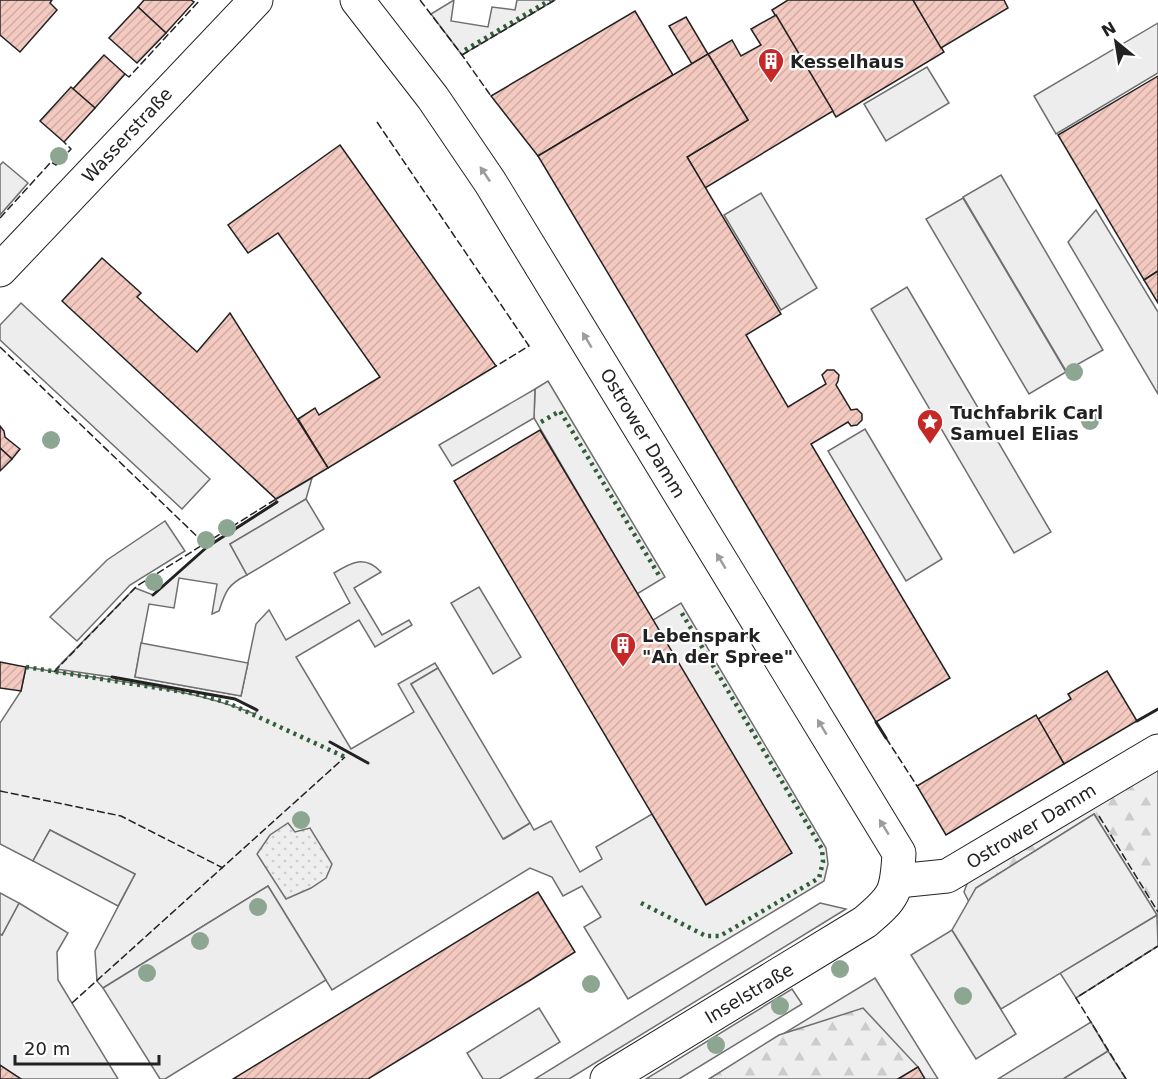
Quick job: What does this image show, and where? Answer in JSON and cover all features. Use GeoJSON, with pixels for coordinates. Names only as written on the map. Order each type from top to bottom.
{"type":"FeatureCollection","features":[{"type":"Feature","properties":{"kind":"street","name":"Wasserstraße"},"geometry":{"type":"LineString","coordinates":[[0,270],[256,0]]}},
{"type":"Feature","properties":{"kind":"street","name":"Ostrower Damm"},"geometry":{"type":"LineString","coordinates":[[357,0],[433,98],[490,182],[899,853],[893,892],[947,876],[1158,751]]}},
{"type":"Feature","properties":{"kind":"street","name":"Inselstraße"},"geometry":{"type":"LineString","coordinates":[[607,1079],[865,922],[893,892]]}},
{"type":"Feature","properties":{"kind":"green space"},"geometry":{"type":"Polygon","coordinates":[[[454,0],[451,21],[488,27],[492,7],[515,10],[517,0],[555,0],[462,55],[431,14],[454,0]]]}},
{"type":"Feature","properties":{"kind":"green space"},"geometry":{"type":"Polygon","coordinates":[[[548,381],[665,577],[637,594],[534,418],[535,389],[548,381]]]}},
{"type":"Feature","properties":{"kind":"green space"},"geometry":{"type":"Polygon","coordinates":[[[312,478],[306,499],[230,544],[247,575],[228,589],[219,611],[212,614],[217,584],[179,578],[174,608],[149,604],[135,677],[241,696],[256,624],[269,610],[286,640],[350,603],[334,573],[353,563],[369,563],[381,572],[354,588],[382,635],[409,620],[412,625],[375,647],[359,620],[296,657],[351,749],[414,712],[398,684],[435,663],[438,668],[411,684],[504,839],[530,823],[534,830],[551,821],[580,872],[602,859],[596,847],[652,814],[706,905],[653,620],[681,603],[826,848],[828,864],[824,881],[628,999],[584,927],[601,917],[582,886],[563,896],[552,877],[530,868],[332,990],[268,886],[103,988],[97,981],[95,951],[135,874],[50,830],[33,861],[0,844],[0,723],[21,691],[26,667],[142,684],[200,696],[255,714],[257,710],[235,699],[56,669],[135,588],[153,595],[207,547],[276,503],[276,499],[312,478]]]}},
{"type":"Feature","properties":{"kind":"green space"},"geometry":{"type":"Polygon","coordinates":[[[1158,770],[1158,917],[1094,814],[976,888],[969,902],[964,892],[968,881],[1158,770]]]}},
{"type":"Feature","properties":{"kind":"green space"},"geometry":{"type":"Polygon","coordinates":[[[288,823],[295,832],[310,828],[332,864],[326,878],[311,888],[286,899],[257,854],[270,835],[288,823]]]}},
{"type":"Feature","properties":{"kind":"green space"},"geometry":{"type":"Polygon","coordinates":[[[19,903],[68,933],[57,952],[58,980],[118,1079],[21,1079],[0,1065],[0,934],[2,935],[19,903]]]}},
{"type":"Feature","properties":{"kind":"green space"},"geometry":{"type":"Polygon","coordinates":[[[1157,915],[1158,946],[1076,998],[1060,973],[1157,915]]]}},
{"type":"Feature","properties":{"kind":"green space"},"geometry":{"type":"Polygon","coordinates":[[[952,930],[1016,1034],[976,1059],[911,955],[952,930]]]}},
{"type":"Feature","properties":{"kind":"green space"},"geometry":{"type":"Polygon","coordinates":[[[875,978],[938,1079],[709,1079],[875,978]]]}},
{"type":"Feature","properties":{"kind":"green space"},"geometry":{"type":"Polygon","coordinates":[[[792,989],[802,1004],[679,1079],[646,1079],[792,989]]]}},
{"type":"Feature","properties":{"kind":"green space"},"geometry":{"type":"Polygon","coordinates":[[[539,1008],[560,1042],[499,1079],[483,1079],[467,1053],[539,1008]]]}},
{"type":"Feature","properties":{"kind":"green space"},"geometry":{"type":"Polygon","coordinates":[[[863,1008],[918,1067],[898,1079],[709,1079],[779,1035],[863,1008]]]}},
{"type":"Feature","properties":{"kind":"green space"},"geometry":{"type":"Polygon","coordinates":[[[1108,1051],[1126,1079],[1063,1079],[1108,1051]]]}},
{"type":"Feature","properties":{"kind":"shaded area"},"geometry":{"type":"Polygon","coordinates":[[[1158,23],[1158,73],[1056,134],[1034,96],[1158,23]]]}},
{"type":"Feature","properties":{"kind":"shaded area"},"geometry":{"type":"Polygon","coordinates":[[[927,67],[949,103],[886,141],[864,104],[927,67]]]}},
{"type":"Feature","properties":{"kind":"shaded area"},"geometry":{"type":"Polygon","coordinates":[[[3,162],[28,183],[0,215],[0,165],[3,162]]]}},
{"type":"Feature","properties":{"kind":"shaded area"},"geometry":{"type":"Polygon","coordinates":[[[1001,175],[1103,350],[1066,371],[963,197],[1001,175]]]}},
{"type":"Feature","properties":{"kind":"shaded area"},"geometry":{"type":"Polygon","coordinates":[[[761,193],[817,288],[781,310],[724,215],[761,193]]]}},
{"type":"Feature","properties":{"kind":"shaded area"},"geometry":{"type":"Polygon","coordinates":[[[963,198],[1066,372],[1029,394],[926,219],[963,198]]]}},
{"type":"Feature","properties":{"kind":"shaded area"},"geometry":{"type":"Polygon","coordinates":[[[1096,210],[1158,312],[1158,394],[1068,242],[1096,210]]]}},
{"type":"Feature","properties":{"kind":"shaded area"},"geometry":{"type":"Polygon","coordinates":[[[907,287],[1051,532],[1014,553],[871,309],[907,287]]]}},
{"type":"Feature","properties":{"kind":"shaded area"},"geometry":{"type":"Polygon","coordinates":[[[21,303],[210,479],[182,509],[0,340],[0,325],[21,303]]]}},
{"type":"Feature","properties":{"kind":"shaded area"},"geometry":{"type":"Polygon","coordinates":[[[535,389],[534,418],[452,466],[439,445],[535,389]]]}},
{"type":"Feature","properties":{"kind":"shaded area"},"geometry":{"type":"Polygon","coordinates":[[[865,429],[942,559],[906,581],[828,451],[865,429]]]}},
{"type":"Feature","properties":{"kind":"shaded area"},"geometry":{"type":"Polygon","coordinates":[[[306,499],[324,529],[247,575],[230,544],[306,499]]]}},
{"type":"Feature","properties":{"kind":"shaded area"},"geometry":{"type":"Polygon","coordinates":[[[165,521],[185,551],[130,585],[77,641],[50,617],[107,560],[165,521]]]}},
{"type":"Feature","properties":{"kind":"shaded area"},"geometry":{"type":"Polygon","coordinates":[[[479,587],[521,657],[493,674],[451,603],[479,587]]]}},
{"type":"Feature","properties":{"kind":"shaded area"},"geometry":{"type":"Polygon","coordinates":[[[141,643],[248,663],[241,696],[135,677],[141,643]]]}},
{"type":"Feature","properties":{"kind":"shaded area"},"geometry":{"type":"Polygon","coordinates":[[[438,668],[530,823],[503,839],[411,684],[438,668]]]}},
{"type":"Feature","properties":{"kind":"shaded area"},"geometry":{"type":"Polygon","coordinates":[[[1094,814],[1157,915],[1001,1009],[952,930],[976,888],[1094,814]]]}},
{"type":"Feature","properties":{"kind":"shaded area"},"geometry":{"type":"Polygon","coordinates":[[[50,830],[135,874],[118,906],[33,861],[50,830]]]}},
{"type":"Feature","properties":{"kind":"shaded area"},"geometry":{"type":"Polygon","coordinates":[[[268,886],[326,980],[165,1079],[160,1079],[103,988],[268,886]]]}},
{"type":"Feature","properties":{"kind":"shaded area"},"geometry":{"type":"Polygon","coordinates":[[[0,893],[19,903],[2,935],[0,934],[0,893]]]}},
{"type":"Feature","properties":{"kind":"shaded area"},"geometry":{"type":"Polygon","coordinates":[[[820,903],[846,909],[569,1079],[535,1079],[820,903]]]}},
{"type":"Feature","properties":{"kind":"shaded area"},"geometry":{"type":"Polygon","coordinates":[[[1091,1022],[1108,1051],[1063,1079],[998,1079],[1091,1022]]]}},
{"type":"Feature","properties":{"kind":"building"},"geometry":{"type":"Polygon","coordinates":[[[0,0],[52,0],[50,3],[57,10],[20,52],[0,35],[0,0]]]}},
{"type":"Feature","properties":{"kind":"building"},"geometry":{"type":"Polygon","coordinates":[[[144,0],[191,0],[194,2],[166,33],[138,7],[144,0]]]}},
{"type":"Feature","properties":{"kind":"building"},"geometry":{"type":"Polygon","coordinates":[[[788,0],[913,0],[944,52],[836,117],[772,10],[788,0]]]}},
{"type":"Feature","properties":{"kind":"building"},"geometry":{"type":"Polygon","coordinates":[[[913,0],[1004,0],[1008,8],[941,48],[913,0]]]}},
{"type":"Feature","properties":{"kind":"building"},"geometry":{"type":"Polygon","coordinates":[[[138,7],[166,33],[137,63],[109,38],[138,7]]]}},
{"type":"Feature","properties":{"kind":"building"},"geometry":{"type":"Polygon","coordinates":[[[635,11],[673,75],[538,156],[491,96],[635,11]]]}},
{"type":"Feature","properties":{"kind":"building","name":"Kesselhaus"},"geometry":{"type":"Polygon","coordinates":[[[776,15],[833,111],[705,188],[687,157],[748,120],[708,54],[732,40],[741,56],[761,45],[751,29],[776,15]]]}},
{"type":"Feature","properties":{"kind":"building"},"geometry":{"type":"Polygon","coordinates":[[[686,17],[708,54],[692,64],[669,26],[686,17]]]}},
{"type":"Feature","properties":{"kind":"building"},"geometry":{"type":"Polygon","coordinates":[[[708,54],[748,120],[687,157],[781,314],[746,335],[788,407],[826,384],[822,375],[827,370],[834,370],[839,375],[836,385],[851,410],[857,409],[862,414],[862,420],[857,425],[851,426],[848,422],[811,444],[950,678],[876,722],[538,156],[708,54]]]}},
{"type":"Feature","properties":{"kind":"building"},"geometry":{"type":"Polygon","coordinates":[[[104,55],[125,74],[95,108],[73,89],[104,55]]]}},
{"type":"Feature","properties":{"kind":"building"},"geometry":{"type":"Polygon","coordinates":[[[1158,76],[1158,271],[1144,280],[1058,135],[1158,76]]]}},
{"type":"Feature","properties":{"kind":"building"},"geometry":{"type":"Polygon","coordinates":[[[71,87],[95,108],[64,142],[40,121],[71,87]]]}},
{"type":"Feature","properties":{"kind":"building"},"geometry":{"type":"Polygon","coordinates":[[[340,145],[496,366],[328,468],[298,419],[315,408],[319,415],[380,377],[278,233],[248,253],[228,225],[340,145]]]}},
{"type":"Feature","properties":{"kind":"building"},"geometry":{"type":"Polygon","coordinates":[[[102,258],[141,293],[137,297],[197,352],[230,313],[328,468],[276,499],[62,301],[102,258]]]}},
{"type":"Feature","properties":{"kind":"building"},"geometry":{"type":"Polygon","coordinates":[[[1158,271],[1158,303],[1144,280],[1158,271]]]}},
{"type":"Feature","properties":{"kind":"building"},"geometry":{"type":"Polygon","coordinates":[[[0,426],[5,437],[20,449],[12,459],[0,448],[0,426]]]}},
{"type":"Feature","properties":{"kind":"building","name":"Lebenspark \"An der Spree\""},"geometry":{"type":"Polygon","coordinates":[[[540,430],[792,853],[706,905],[454,481],[540,430]]]}},
{"type":"Feature","properties":{"kind":"building"},"geometry":{"type":"Polygon","coordinates":[[[0,448],[12,459],[0,471],[0,448]]]}},
{"type":"Feature","properties":{"kind":"building"},"geometry":{"type":"Polygon","coordinates":[[[0,662],[26,667],[21,691],[0,688],[0,662]]]}},
{"type":"Feature","properties":{"kind":"building"},"geometry":{"type":"Polygon","coordinates":[[[1107,671],[1137,721],[1064,764],[1038,719],[1071,699],[1068,694],[1107,671]]]}},
{"type":"Feature","properties":{"kind":"building"},"geometry":{"type":"Polygon","coordinates":[[[1036,715],[1064,764],[946,835],[917,786],[1036,715]]]}},
{"type":"Feature","properties":{"kind":"building"},"geometry":{"type":"Polygon","coordinates":[[[538,892],[575,952],[532,979],[368,1079],[233,1079],[538,892]]]}},
{"type":"Feature","properties":{"kind":"building"},"geometry":{"type":"Polygon","coordinates":[[[0,1065],[21,1079],[0,1079],[0,1065]]]}},
{"type":"Feature","properties":{"kind":"building"},"geometry":{"type":"Polygon","coordinates":[[[918,1067],[925,1079],[898,1079],[918,1067]]]}},
{"type":"Feature","properties":{"kind":"hedge"},"geometry":{"type":"LineString","coordinates":[[465,50],[550,0]]}},
{"type":"Feature","properties":{"kind":"hedge"},"geometry":{"type":"LineString","coordinates":[[541,422],[560,411],[660,577]]}},
{"type":"Feature","properties":{"kind":"hedge"},"geometry":{"type":"LineString","coordinates":[[641,903],[706,936],[720,936],[819,878],[823,862],[822,849],[680,610]]}},
{"type":"Feature","properties":{"kind":"hedge"},"geometry":{"type":"LineString","coordinates":[[26,667],[196,694],[228,703],[345,757]]}},
{"type":"Feature","properties":{"kind":"fence"},"geometry":{"type":"LineString","coordinates":[[125,74],[129,77],[200,0]]}},
{"type":"Feature","properties":{"kind":"fence"},"geometry":{"type":"LineString","coordinates":[[420,0],[491,96]]}},
{"type":"Feature","properties":{"kind":"fence"},"geometry":{"type":"LineString","coordinates":[[462,55],[555,0]]}},
{"type":"Feature","properties":{"kind":"fence"},"geometry":{"type":"LineString","coordinates":[[377,122],[529,346],[496,366]]}},
{"type":"Feature","properties":{"kind":"fence"},"geometry":{"type":"LineString","coordinates":[[0,218],[51,162],[56,165],[71,149],[64,142]]}},
{"type":"Feature","properties":{"kind":"fence"},"geometry":{"type":"LineString","coordinates":[[0,347],[205,544]]}},
{"type":"Feature","properties":{"kind":"fence"},"geometry":{"type":"LineString","coordinates":[[54,672],[137,586],[276,499]]}},
{"type":"Feature","properties":{"kind":"fence"},"geometry":{"type":"LineString","coordinates":[[886,738],[917,786]]}},
{"type":"Feature","properties":{"kind":"fence"},"geometry":{"type":"LineString","coordinates":[[72,1003],[345,757]]}},
{"type":"Feature","properties":{"kind":"fence"},"geometry":{"type":"LineString","coordinates":[[0,791],[121,816],[223,868]]}},
{"type":"Feature","properties":{"kind":"fence"},"geometry":{"type":"LineString","coordinates":[[1099,816],[1158,912]]}},
{"type":"Feature","properties":{"kind":"fence"},"geometry":{"type":"LineString","coordinates":[[1126,1079],[1076,998],[1158,946]]}},
{"type":"Feature","properties":{"kind":"wall"},"geometry":{"type":"LineString","coordinates":[[153,595],[207,547],[277,502]]}},
{"type":"Feature","properties":{"kind":"wall"},"geometry":{"type":"LineString","coordinates":[[112,677],[235,699],[257,710]]}},
{"type":"Feature","properties":{"kind":"wall"},"geometry":{"type":"LineString","coordinates":[[1137,721],[1158,709]]}},
{"type":"Feature","properties":{"kind":"wall"},"geometry":{"type":"LineString","coordinates":[[876,722],[886,738]]}},
{"type":"Feature","properties":{"kind":"wall"},"geometry":{"type":"LineString","coordinates":[[330,742],[368,763]]}},
{"type":"Feature","properties":{"kind":"place","name":"Kesselhaus"},"geometry":{"type":"Point","coordinates":[771,84]}},
{"type":"Feature","properties":{"kind":"place","name":"Tuchfabrik Carl Samuel Elias"},"geometry":{"type":"Point","coordinates":[930,445]}},
{"type":"Feature","properties":{"kind":"place","name":"Lebenspark \"An der Spree\""},"geometry":{"type":"Point","coordinates":[623,668]}}]}
